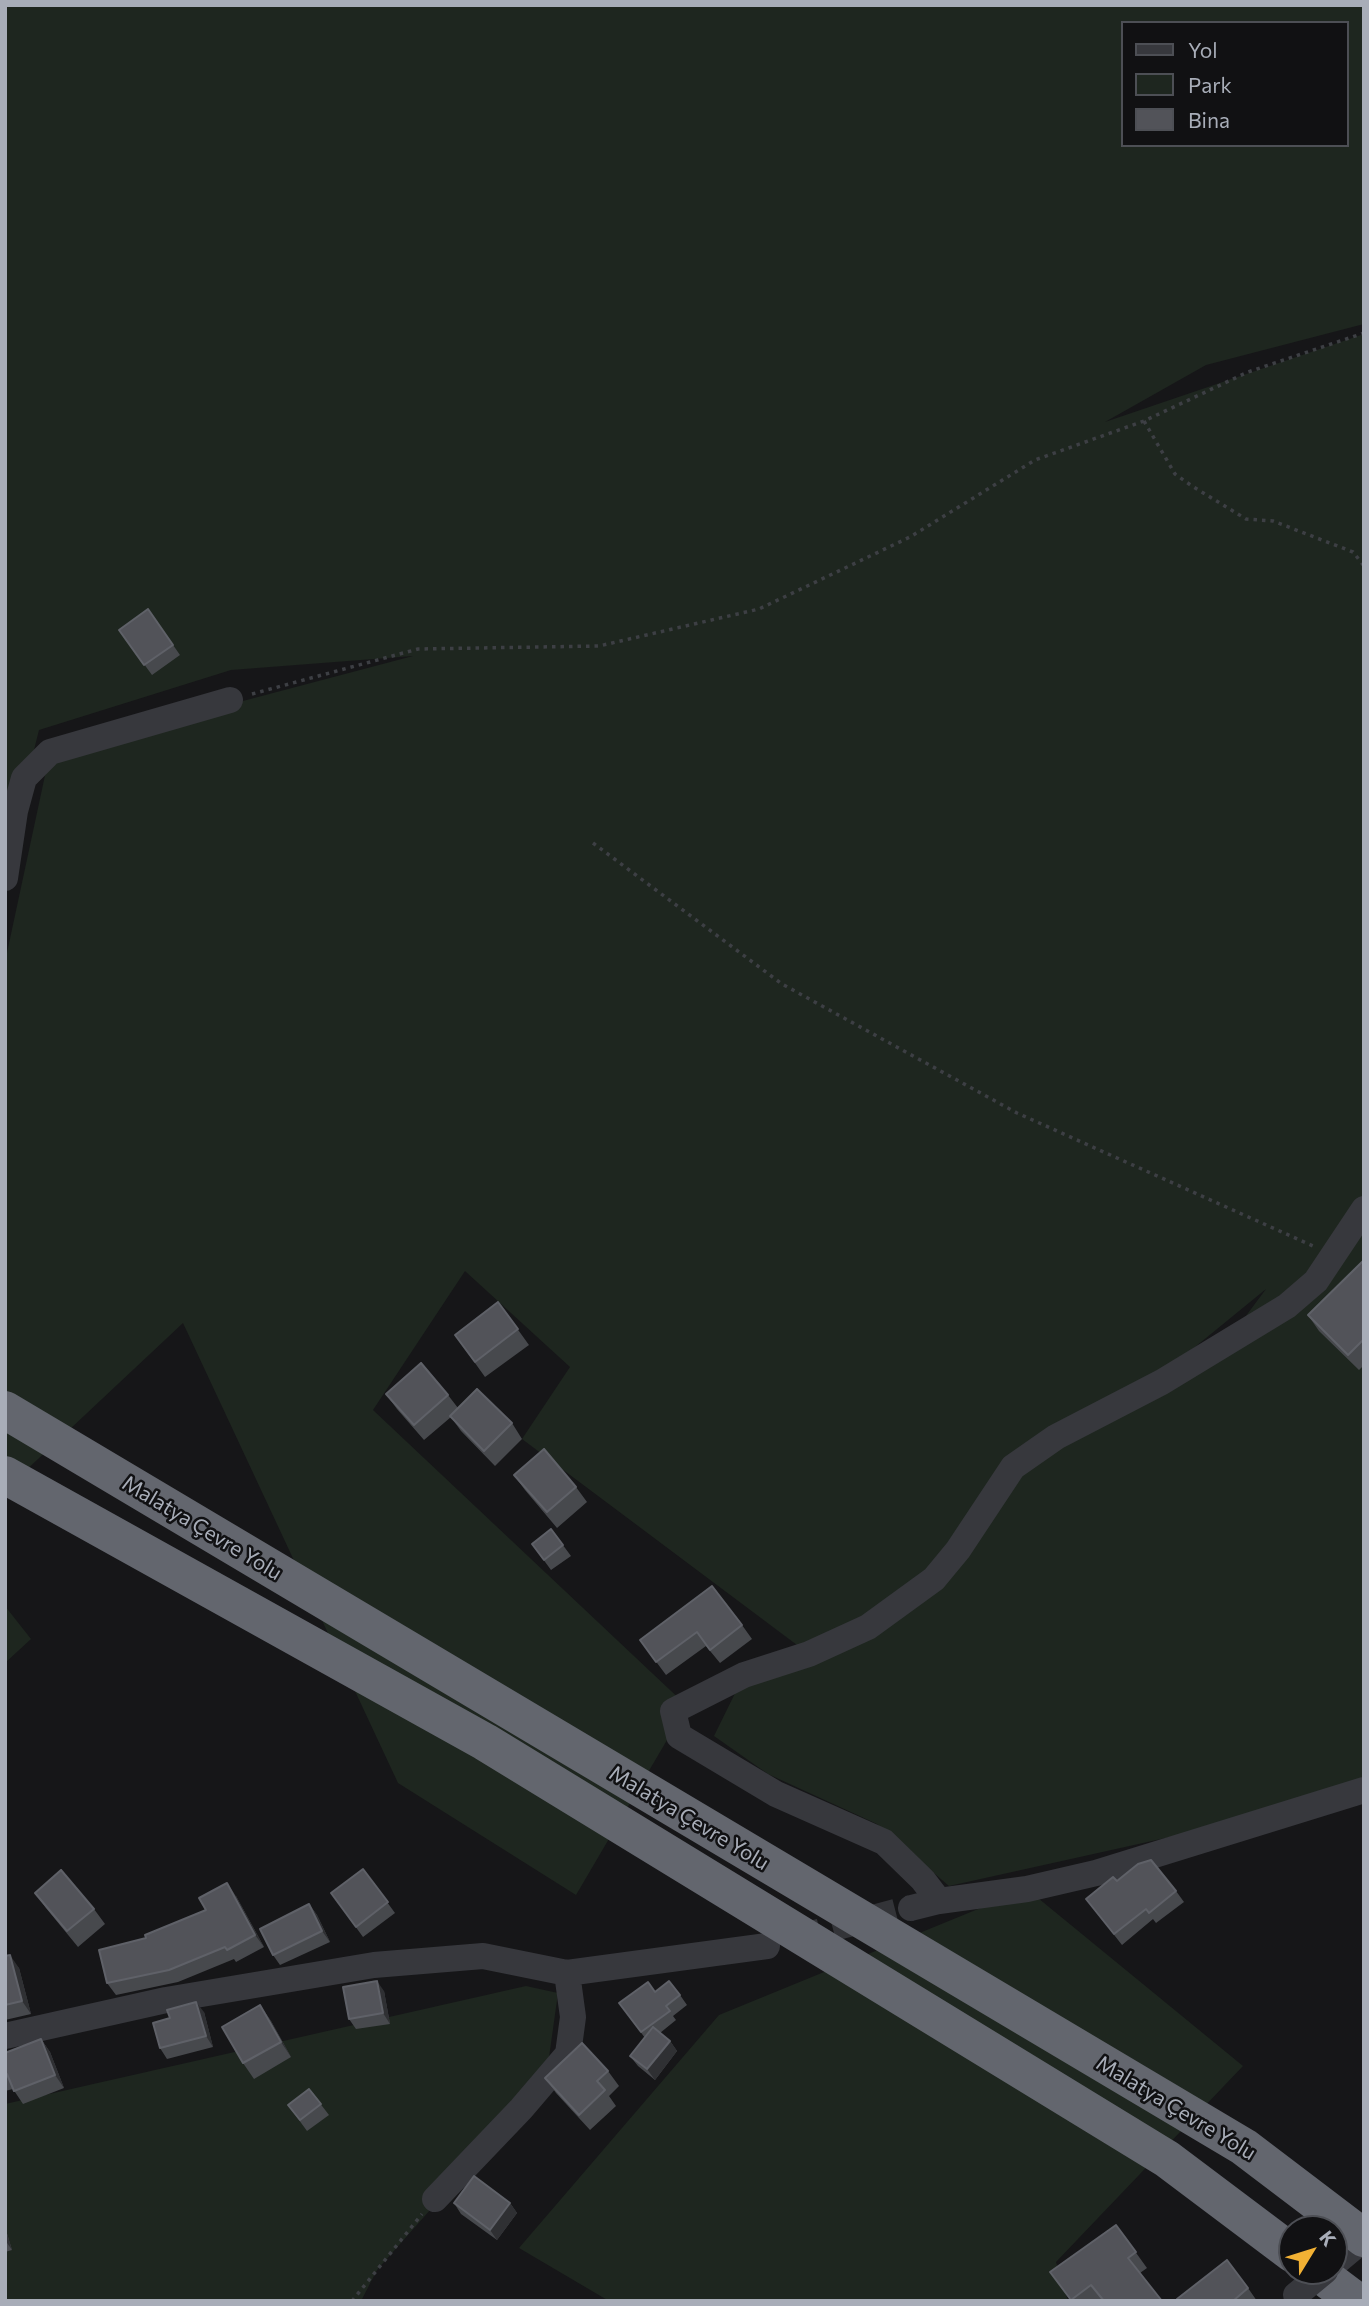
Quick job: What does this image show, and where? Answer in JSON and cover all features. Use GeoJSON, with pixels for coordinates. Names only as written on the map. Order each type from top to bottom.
{"type":"FeatureCollection","features":[{"type":"Feature","properties":{"kind":"highway","name":"Malatya Çevre Yolu"},"geometry":{"type":"LineString","coordinates":[[5,1410],[1244,2147],[1364,2239]]}},
{"type":"Feature","properties":{"kind":"highway","name":"Malatya Çevre Yolu"},"geometry":{"type":"LineString","coordinates":[[5,1475],[485,1741],[1167,2159],[1278,2242]]}},
{"type":"Feature","properties":{"kind":"highway"},"geometry":{"type":"LineString","coordinates":[[1301,2289],[1356,2301]]}},
{"type":"Feature","properties":{"kind":"street"},"geometry":{"type":"LineString","coordinates":[[5,878],[23,778],[50,752],[230,699]]}},
{"type":"Feature","properties":{"kind":"street"},"geometry":{"type":"LineString","coordinates":[[939,1901],[923,1880],[884,1842],[776,1794],[679,1736],[673,1712],[744,1675],[809,1654],[868,1627],[934,1579],[958,1550],[1013,1467],[1056,1437],[1162,1382],[1287,1306],[1316,1281],[1364,1209]]}},
{"type":"Feature","properties":{"kind":"street"},"geometry":{"type":"LineString","coordinates":[[911,1908],[939,1901],[1027,1889],[1096,1873],[1364,1790]]}},
{"type":"Feature","properties":{"kind":"street"},"geometry":{"type":"LineString","coordinates":[[5,2036],[166,2000],[374,1965],[483,1956],[567,1973],[766,1946]]}},
{"type":"Feature","properties":{"kind":"street"},"geometry":{"type":"LineString","coordinates":[[435,2199],[521,2109],[568,2054],[573,2017],[567,1973]]}},
{"type":"Feature","properties":{"kind":"street"},"geometry":{"type":"LineString","coordinates":[[1348,2252],[1364,2239]]}},
{"type":"Feature","properties":{"kind":"path"},"geometry":{"type":"LineString","coordinates":[[230,699],[418,649],[599,646],[759,610],[910,537],[1035,460],[1144,421],[1248,372],[1364,333]]}},
{"type":"Feature","properties":{"kind":"path"},"geometry":{"type":"LineString","coordinates":[[1144,421],[1175,474],[1192,486],[1246,519],[1273,521],[1353,552],[1364,566]]}},
{"type":"Feature","properties":{"kind":"path"},"geometry":{"type":"LineString","coordinates":[[593,843],[782,984],[1017,1113],[1334,1255]]}},
{"type":"Feature","properties":{"kind":"path"},"geometry":{"type":"LineString","coordinates":[[352,2301],[435,2199]]}},
{"type":"Feature","properties":{"kind":"green space"},"geometry":{"type":"Polygon","coordinates":[[[5,5],[1364,5],[1364,324],[1206,365],[1105,422],[1364,334],[1364,1794],[949,1886],[877,1824],[768,1774],[714,1736],[744,1675],[805,1651],[522,1439],[570,1367],[465,1271],[373,1410],[687,1706],[576,1895],[398,1783],[183,1323],[5,1490],[5,962],[50,752],[413,656],[231,670],[39,730],[5,865],[5,5]],[[1266,1289],[1124,1405],[1216,1356],[1266,1289]]]}},
{"type":"Feature","properties":{"kind":"green space"},"geometry":{"type":"Polygon","coordinates":[[[5,1606],[31,1639],[5,1663],[5,1606]]]}},
{"type":"Feature","properties":{"kind":"green space"},"geometry":{"type":"Polygon","coordinates":[[[1027,1889],[1243,2066],[1056,2262],[1068,2301],[609,2301],[519,2248],[719,2015],[1027,1889]]]}},
{"type":"Feature","properties":{"kind":"green space"},"geometry":{"type":"Polygon","coordinates":[[[526,1986],[558,1993],[546,2079],[377,2270],[361,2301],[5,2301],[5,2104],[526,1986]]]}},
{"type":"Feature","properties":{"kind":"building"},"geometry":{"type":"Polygon","coordinates":[[[148,609],[173,645],[144,665],[119,630],[148,609]]]}},
{"type":"Feature","properties":{"kind":"building"},"geometry":{"type":"Polygon","coordinates":[[[1364,1260],[1364,1339],[1348,1355],[1308,1315],[1364,1260]]]}},
{"type":"Feature","properties":{"kind":"building"},"geometry":{"type":"Polygon","coordinates":[[[498,1302],[518,1329],[475,1362],[455,1335],[498,1302]]]}},
{"type":"Feature","properties":{"kind":"building"},"geometry":{"type":"Polygon","coordinates":[[[421,1363],[448,1395],[414,1425],[386,1394],[421,1363]]]}},
{"type":"Feature","properties":{"kind":"building"},"geometry":{"type":"Polygon","coordinates":[[[477,1389],[512,1423],[484,1451],[450,1416],[477,1389]]]}},
{"type":"Feature","properties":{"kind":"building"},"geometry":{"type":"Polygon","coordinates":[[[544,1449],[576,1487],[547,1512],[514,1475],[544,1449]]]}},
{"type":"Feature","properties":{"kind":"building"},"geometry":{"type":"Polygon","coordinates":[[[551,1529],[563,1545],[544,1560],[532,1544],[551,1529]]]}},
{"type":"Feature","properties":{"kind":"building"},"geometry":{"type":"Polygon","coordinates":[[[712,1586],[742,1625],[710,1650],[697,1632],[656,1662],[640,1640],[712,1586]]]}},
{"type":"Feature","properties":{"kind":"building"},"geometry":{"type":"Polygon","coordinates":[[[1151,1860],[1176,1891],[1149,1913],[1146,1909],[1114,1934],[1086,1899],[1113,1877],[1117,1881],[1138,1864],[1151,1860]]]}},
{"type":"Feature","properties":{"kind":"building"},"geometry":{"type":"Polygon","coordinates":[[[363,1869],[388,1902],[356,1927],[331,1893],[363,1869]]]}},
{"type":"Feature","properties":{"kind":"building"},"geometry":{"type":"Polygon","coordinates":[[[61,1870],[94,1909],[67,1931],[35,1893],[61,1870]]]}},
{"type":"Feature","properties":{"kind":"building"},"geometry":{"type":"Polygon","coordinates":[[[227,1883],[255,1935],[227,1950],[225,1947],[169,1970],[107,1983],[99,1950],[146,1938],[145,1935],[206,1910],[199,1898],[227,1883]]]}},
{"type":"Feature","properties":{"kind":"building"},"geometry":{"type":"Polygon","coordinates":[[[309,1904],[322,1931],[273,1955],[260,1929],[309,1904]]]}},
{"type":"Feature","properties":{"kind":"building"},"geometry":{"type":"Polygon","coordinates":[[[10,1955],[22,2001],[5,2005],[5,1956],[10,1955]]]}},
{"type":"Feature","properties":{"kind":"building"},"geometry":{"type":"Polygon","coordinates":[[[377,1981],[383,2013],[349,2019],[343,1987],[377,1981]]]}},
{"type":"Feature","properties":{"kind":"building"},"geometry":{"type":"Polygon","coordinates":[[[669,1981],[680,1995],[666,2006],[670,2011],[641,2032],[619,2003],[648,1982],[655,1992],[669,1981]]]}},
{"type":"Feature","properties":{"kind":"building"},"geometry":{"type":"Polygon","coordinates":[[[196,2002],[206,2036],[160,2048],[153,2023],[170,2018],[167,2010],[196,2002]]]}},
{"type":"Feature","properties":{"kind":"building"},"geometry":{"type":"Polygon","coordinates":[[[260,2005],[281,2042],[243,2063],[222,2027],[260,2005]]]}},
{"type":"Feature","properties":{"kind":"building"},"geometry":{"type":"Polygon","coordinates":[[[653,2027],[670,2041],[647,2069],[630,2056],[653,2027]]]}},
{"type":"Feature","properties":{"kind":"building"},"geometry":{"type":"Polygon","coordinates":[[[41,2039],[55,2075],[14,2091],[7,2074],[5,2075],[5,2053],[41,2039]]]}},
{"type":"Feature","properties":{"kind":"building"},"geometry":{"type":"Polygon","coordinates":[[[582,2043],[608,2071],[597,2081],[605,2090],[579,2115],[545,2078],[582,2043]]]}},
{"type":"Feature","properties":{"kind":"building"},"geometry":{"type":"Polygon","coordinates":[[[309,2089],[321,2104],[300,2120],[288,2105],[309,2089]]]}},
{"type":"Feature","properties":{"kind":"building"},"geometry":{"type":"Polygon","coordinates":[[[474,2176],[510,2203],[490,2230],[454,2203],[474,2176]]]}},
{"type":"Feature","properties":{"kind":"building"},"geometry":{"type":"Polygon","coordinates":[[[1116,2225],[1136,2252],[1128,2258],[1162,2301],[1104,2301],[1091,2285],[1071,2300],[1050,2272],[1116,2225]]]}},
{"type":"Feature","properties":{"kind":"building"},"geometry":{"type":"Polygon","coordinates":[[[1227,2260],[1248,2288],[1233,2301],[1177,2299],[1227,2260]]]}},
{"type":"Feature","properties":{"kind":"tunnel"},"geometry":{"type":"LineString","coordinates":[[795,1938],[911,1908]]}}]}
